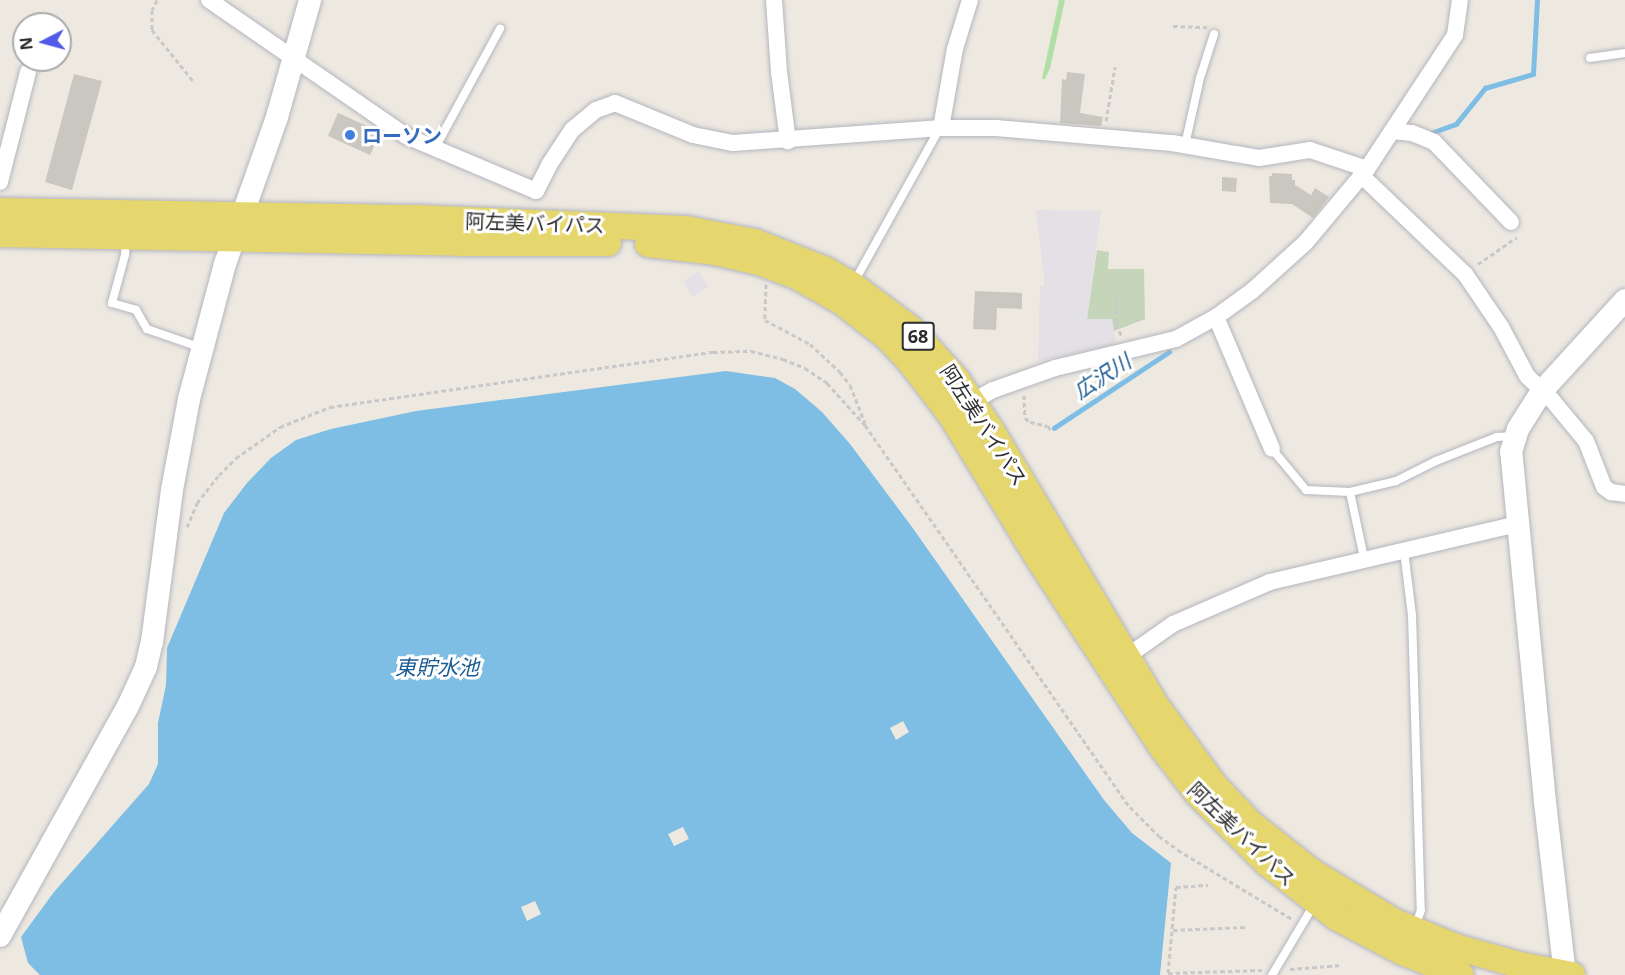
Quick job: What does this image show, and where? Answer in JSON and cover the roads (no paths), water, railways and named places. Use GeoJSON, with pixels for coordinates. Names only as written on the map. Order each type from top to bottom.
{"type":"FeatureCollection","features":[{"type":"Feature","properties":{"kind":"main road","name":"阿左美バイパス"},"geometry":{"type":"LineString","coordinates":[[0,211],[480,220],[686,229],[732,236],[777,249],[852,285],[911,329],[932,349],[1042,564],[1178,771],[1246,844],[1316,902],[1350,926],[1387,945],[1461,975]]}},
{"type":"Feature","properties":{"kind":"main road","name":"阿左美バイパス"},"geometry":{"type":"LineString","coordinates":[[0,234],[232,240],[635,244],[706,250],[762,263],[821,289],[866,318],[961,408],[1182,743],[1215,786],[1250,823],[1312,872],[1395,922],[1469,951],[1567,975]]}},
{"type":"Feature","properties":{"kind":"street"},"geometry":{"type":"LineString","coordinates":[[209,0],[269,44],[295,58],[406,136],[536,191],[549,165],[572,130],[596,110],[606,105],[622,104],[693,135],[712,141],[733,143],[788,141],[940,128],[1011,128],[1185,145],[1259,158],[1301,151],[1319,151],[1364,172],[1465,274],[1501,327],[1527,375],[1552,400],[1586,441],[1604,488],[1611,492],[1625,494]]}},
{"type":"Feature","properties":{"kind":"street"},"geometry":{"type":"LineString","coordinates":[[0,936],[123,716],[142,676],[152,642],[178,452],[189,399],[232,240],[295,58],[310,0]]}},
{"type":"Feature","properties":{"kind":"street"},"geometry":{"type":"LineString","coordinates":[[774,0],[779,72],[788,141]]}},
{"type":"Feature","properties":{"kind":"street"},"geometry":{"type":"LineString","coordinates":[[940,128],[955,49],[970,0]]}},
{"type":"Feature","properties":{"kind":"street"},"geometry":{"type":"LineString","coordinates":[[961,408],[1024,378],[1055,368],[1176,339],[1216,317],[1281,266],[1306,242],[1364,172],[1455,35],[1460,0]]}},
{"type":"Feature","properties":{"kind":"street"},"geometry":{"type":"LineString","coordinates":[[0,182],[28,72]]}},
{"type":"Feature","properties":{"kind":"street"},"geometry":{"type":"LineString","coordinates":[[1392,130],[1434,142],[1515,229]]}},
{"type":"Feature","properties":{"kind":"street"},"geometry":{"type":"LineString","coordinates":[[1567,975],[1511,463],[1514,436],[1542,391],[1625,300]]}},
{"type":"Feature","properties":{"kind":"street"},"geometry":{"type":"LineString","coordinates":[[1216,317],[1272,449]]}},
{"type":"Feature","properties":{"kind":"street"},"geometry":{"type":"LineString","coordinates":[[1126,657],[1173,624],[1260,586],[1292,575],[1517,524]]}},
{"type":"Feature","properties":{"kind":"lane"},"geometry":{"type":"LineString","coordinates":[[435,148],[500,29]]}},
{"type":"Feature","properties":{"kind":"lane"},"geometry":{"type":"LineString","coordinates":[[1185,145],[1200,78],[1214,34]]}},
{"type":"Feature","properties":{"kind":"lane"},"geometry":{"type":"LineString","coordinates":[[1590,58],[1625,52]]}},
{"type":"Feature","properties":{"kind":"lane"},"geometry":{"type":"LineString","coordinates":[[852,285],[940,128]]}},
{"type":"Feature","properties":{"kind":"lane"},"geometry":{"type":"LineString","coordinates":[[126,237],[125,255],[112,303],[136,310],[147,329],[203,349]]}},
{"type":"Feature","properties":{"kind":"lane"},"geometry":{"type":"LineString","coordinates":[[1272,449],[1306,490],[1350,492],[1396,482],[1436,461],[1476,445],[1497,437],[1514,436]]}},
{"type":"Feature","properties":{"kind":"lane"},"geometry":{"type":"LineString","coordinates":[[1350,492],[1364,558]]}},
{"type":"Feature","properties":{"kind":"lane"},"geometry":{"type":"LineString","coordinates":[[1404,551],[1412,615],[1421,910],[1414,930]]}},
{"type":"Feature","properties":{"kind":"lane"},"geometry":{"type":"LineString","coordinates":[[1273,972],[1316,902]]}},
{"type":"Feature","properties":{"kind":"water","name":"東貯水池"},"geometry":{"type":"Polygon","coordinates":[[[726,371],[775,378],[795,389],[822,412],[850,444],[912,527],[1104,800],[1132,833],[1171,863],[1160,975],[40,975],[28,963],[21,937],[54,892],[149,784],[158,764],[158,723],[166,685],[167,648],[224,513],[247,483],[271,458],[296,440],[331,429],[416,411],[726,371]],[[903,721],[890,728],[896,740],[909,732],[903,721]],[[683,827],[668,834],[674,846],[689,839],[683,827]],[[535,901],[521,907],[527,921],[541,914],[535,901]]]}},
{"type":"Feature","properties":{"kind":"waterway"},"geometry":{"type":"LineString","coordinates":[[1431,133],[1456,124],[1485,88],[1533,74],[1537,0]]}},
{"type":"Feature","properties":{"kind":"waterway","name":"広沢川"},"geometry":{"type":"LineString","coordinates":[[1054,428],[1169,352]]}},
{"type":"Feature","properties":{"kind":"place","name":"ローソン"},"geometry":{"type":"Point","coordinates":[350,135]}}]}
